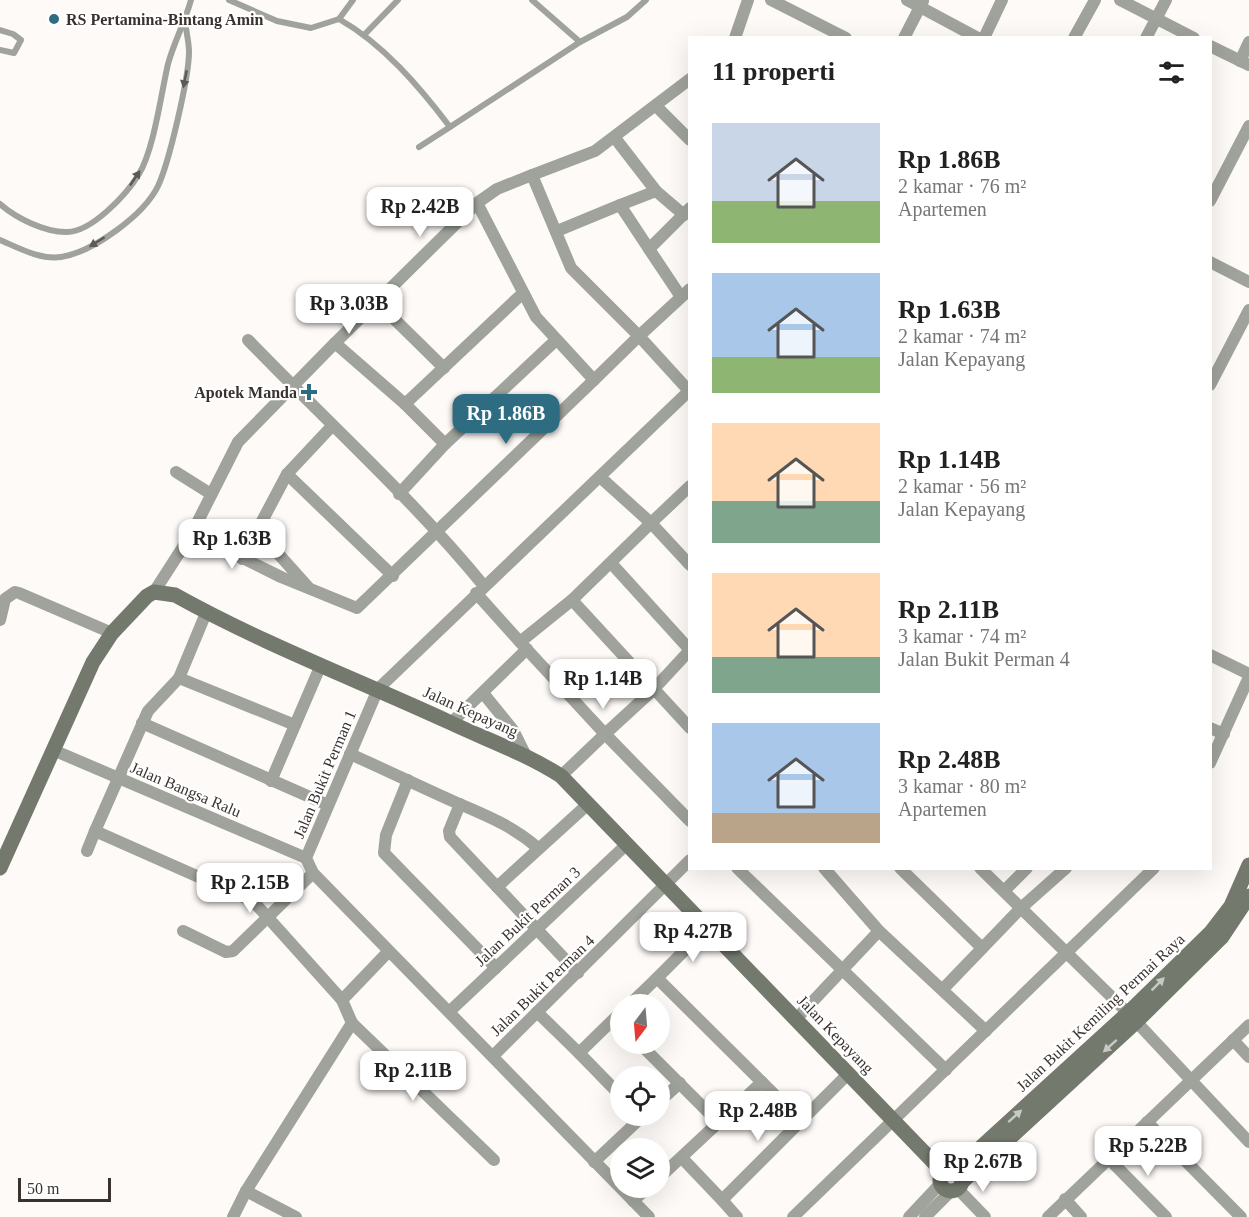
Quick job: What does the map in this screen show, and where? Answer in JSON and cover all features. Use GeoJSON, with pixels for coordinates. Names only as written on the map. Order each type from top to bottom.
{"type":"FeatureCollection","features":[{"type":"Feature","properties":{"kind":"street"},"geometry":{"type":"LineString","coordinates":[[736,36],[748,0]]}},
{"type":"Feature","properties":{"kind":"street"},"geometry":{"type":"LineString","coordinates":[[771,0],[842,36]]}},
{"type":"Feature","properties":{"kind":"street"},"geometry":{"type":"LineString","coordinates":[[907,0],[922,3],[975,36]]}},
{"type":"Feature","properties":{"kind":"street"},"geometry":{"type":"LineString","coordinates":[[985,36],[1002,0]]}},
{"type":"Feature","properties":{"kind":"street"},"geometry":{"type":"LineString","coordinates":[[1075,36],[1095,0]]}},
{"type":"Feature","properties":{"kind":"street"},"geometry":{"type":"LineString","coordinates":[[1120,0],[1190,36]]}},
{"type":"Feature","properties":{"kind":"street"},"geometry":{"type":"LineString","coordinates":[[1147,36],[1166,0]]}},
{"type":"Feature","properties":{"kind":"street"},"geometry":{"type":"LineString","coordinates":[[905,36],[922,3]]}},
{"type":"Feature","properties":{"kind":"street"},"geometry":{"type":"LineString","coordinates":[[1212,50],[1244,63],[1249,42]]}},
{"type":"Feature","properties":{"kind":"street"},"geometry":{"type":"LineString","coordinates":[[0,868],[93,662],[112,633],[147,596],[154,592],[192,533],[238,442],[477,203],[498,189],[595,151],[688,81]]}},
{"type":"Feature","properties":{"kind":"street"},"geometry":{"type":"LineString","coordinates":[[656,106],[688,138]]}},
{"type":"Feature","properties":{"kind":"street"},"geometry":{"type":"LineString","coordinates":[[1212,197],[1249,126]]}},
{"type":"Feature","properties":{"kind":"street"},"geometry":{"type":"LineString","coordinates":[[615,138],[656,191],[687,212],[649,249]]}},
{"type":"Feature","properties":{"kind":"street"},"geometry":{"type":"LineString","coordinates":[[532,175],[572,268],[688,389]]}},
{"type":"Feature","properties":{"kind":"street"},"geometry":{"type":"LineString","coordinates":[[557,231],[656,191]]}},
{"type":"Feature","properties":{"kind":"street"},"geometry":{"type":"LineString","coordinates":[[477,203],[536,317],[594,380]]}},
{"type":"Feature","properties":{"kind":"street"},"geometry":{"type":"LineString","coordinates":[[192,533],[310,590],[357,608],[440,531],[685,293],[649,249],[620,205]]}},
{"type":"Feature","properties":{"kind":"street"},"geometry":{"type":"LineString","coordinates":[[1212,263],[1249,282]]}},
{"type":"Feature","properties":{"kind":"street"},"geometry":{"type":"LineString","coordinates":[[405,404],[523,293]]}},
{"type":"Feature","properties":{"kind":"street"},"geometry":{"type":"LineString","coordinates":[[377,302],[444,368]]}},
{"type":"Feature","properties":{"kind":"street"},"geometry":{"type":"LineString","coordinates":[[1212,381],[1249,310]]}},
{"type":"Feature","properties":{"kind":"street"},"geometry":{"type":"LineString","coordinates":[[248,339],[399,494],[440,531],[480,589],[524,646],[688,819]]}},
{"type":"Feature","properties":{"kind":"street"},"geometry":{"type":"LineString","coordinates":[[399,494],[445,444],[555,340]]}},
{"type":"Feature","properties":{"kind":"street"},"geometry":{"type":"LineString","coordinates":[[335,343],[405,404],[445,444]]}},
{"type":"Feature","properties":{"kind":"street"},"geometry":{"type":"LineString","coordinates":[[378,689],[480,589],[688,393]]}},
{"type":"Feature","properties":{"kind":"street"},"geometry":{"type":"LineString","coordinates":[[242,559],[286,474],[332,426]]}},
{"type":"Feature","properties":{"kind":"street"},"geometry":{"type":"LineString","coordinates":[[176,472],[211,494]]}},
{"type":"Feature","properties":{"kind":"street"},"geometry":{"type":"LineString","coordinates":[[286,474],[393,576]]}},
{"type":"Feature","properties":{"kind":"street"},"geometry":{"type":"LineString","coordinates":[[600,477],[651,523],[688,563]]}},
{"type":"Feature","properties":{"kind":"street"},"geometry":{"type":"LineString","coordinates":[[451,723],[483,693],[524,646],[688,488]]}},
{"type":"Feature","properties":{"kind":"street"},"geometry":{"type":"LineString","coordinates":[[257,530],[310,590]]}},
{"type":"Feature","properties":{"kind":"street"},"geometry":{"type":"LineString","coordinates":[[611,563],[688,648]]}},
{"type":"Feature","properties":{"kind":"street","name":"Jalan Kepayang"},"geometry":{"type":"LineString","coordinates":[[154,592],[175,595],[206,613],[320,667],[378,689],[525,754],[561,776],[952,1181]]}},
{"type":"Feature","properties":{"kind":"street"},"geometry":{"type":"LineString","coordinates":[[0,620],[5,599],[11,594],[19,593],[112,633]]}},
{"type":"Feature","properties":{"kind":"street"},"geometry":{"type":"LineString","coordinates":[[572,600],[688,726]]}},
{"type":"Feature","properties":{"kind":"street"},"geometry":{"type":"LineString","coordinates":[[87,851],[148,711],[179,678],[206,613]]}},
{"type":"Feature","properties":{"kind":"street"},"geometry":{"type":"LineString","coordinates":[[561,776],[653,690],[688,652]]}},
{"type":"Feature","properties":{"kind":"street"},"geometry":{"type":"LineString","coordinates":[[1212,656],[1249,675],[1212,759]]}},
{"type":"Feature","properties":{"kind":"street"},"geometry":{"type":"LineString","coordinates":[[271,781],[320,667]]}},
{"type":"Feature","properties":{"kind":"street"},"geometry":{"type":"LineString","coordinates":[[179,678],[295,725]]}},
{"type":"Feature","properties":{"kind":"street","name":"Jalan Bukit Perman 1"},"geometry":{"type":"LineString","coordinates":[[312,873],[306,858],[378,689]]}},
{"type":"Feature","properties":{"kind":"street"},"geometry":{"type":"LineString","coordinates":[[483,693],[513,730],[525,754]]}},
{"type":"Feature","properties":{"kind":"street"},"geometry":{"type":"LineString","coordinates":[[142,723],[328,805]]}},
{"type":"Feature","properties":{"kind":"street"},"geometry":{"type":"LineString","coordinates":[[1212,729],[1224,734]]}},
{"type":"Feature","properties":{"kind":"street","name":"Jalan Bangsa Ralu"},"geometry":{"type":"LineString","coordinates":[[53,750],[306,858]]}},
{"type":"Feature","properties":{"kind":"street"},"geometry":{"type":"LineString","coordinates":[[350,754],[489,815],[520,832],[538,848]]}},
{"type":"Feature","properties":{"kind":"street"},"geometry":{"type":"LineString","coordinates":[[408,780],[386,835],[384,853],[496,968]]}},
{"type":"Feature","properties":{"kind":"street"},"geometry":{"type":"LineString","coordinates":[[460,804],[449,831],[450,837],[578,973]]}},
{"type":"Feature","properties":{"kind":"street"},"geometry":{"type":"LineString","coordinates":[[496,887],[587,805]]}},
{"type":"Feature","properties":{"kind":"street"},"geometry":{"type":"LineString","coordinates":[[95,831],[253,901],[342,1000],[352,1023],[494,1160]]}},
{"type":"Feature","properties":{"kind":"street","name":"Jalan Bukit Perman 3"},"geometry":{"type":"LineString","coordinates":[[450,1011],[626,845]]}},
{"type":"Feature","properties":{"kind":"street","name":"Jalan Bukit Perman 4"},"geometry":{"type":"LineString","coordinates":[[493,1056],[688,862]]}},
{"type":"Feature","properties":{"kind":"street","name":"Jalan Bukit Kemiling Permai Raya"},"geometry":{"type":"LineString","coordinates":[[1132,1018],[1211,932],[1230,906],[1249,865]]}},
{"type":"Feature","properties":{"kind":"street"},"geometry":{"type":"LineString","coordinates":[[739,870],[946,1070]]}},
{"type":"Feature","properties":{"kind":"street"},"geometry":{"type":"LineString","coordinates":[[826,870],[879,932],[986,1031]]}},
{"type":"Feature","properties":{"kind":"street"},"geometry":{"type":"LineString","coordinates":[[902,870],[982,948]]}},
{"type":"Feature","properties":{"kind":"street"},"geometry":{"type":"LineString","coordinates":[[982,870],[1132,1018],[1249,1143]]}},
{"type":"Feature","properties":{"kind":"street"},"geometry":{"type":"LineString","coordinates":[[1004,891],[1025,870]]}},
{"type":"Feature","properties":{"kind":"street"},"geometry":{"type":"LineString","coordinates":[[943,989],[1021,908],[1064,870]]}},
{"type":"Feature","properties":{"kind":"street"},"geometry":{"type":"LineString","coordinates":[[793,1217],[1152,870]]}},
{"type":"Feature","properties":{"kind":"street"},"geometry":{"type":"LineString","coordinates":[[183,931],[226,952],[233,951],[312,873],[388,952],[450,1011],[649,1217]]}},
{"type":"Feature","properties":{"kind":"street","name":"Jalan Bukit Kemiling Permai Raya"},"geometry":{"type":"LineString","coordinates":[[952,1181],[1222,937],[1249,896]]}},
{"type":"Feature","properties":{"kind":"street"},"geometry":{"type":"LineString","coordinates":[[640,994],[708,927]]}},
{"type":"Feature","properties":{"kind":"street"},"geometry":{"type":"LineString","coordinates":[[796,1019],[879,932]]}},
{"type":"Feature","properties":{"kind":"street"},"geometry":{"type":"LineString","coordinates":[[342,1000],[388,952]]}},
{"type":"Feature","properties":{"kind":"street"},"geometry":{"type":"LineString","coordinates":[[657,978],[801,1121]]}},
{"type":"Feature","properties":{"kind":"street"},"geometry":{"type":"LineString","coordinates":[[537,1012],[610,1085]]}},
{"type":"Feature","properties":{"kind":"street"},"geometry":{"type":"LineString","coordinates":[[233,1217],[246,1191],[352,1023]]}},
{"type":"Feature","properties":{"kind":"street"},"geometry":{"type":"LineString","coordinates":[[1048,1217],[1249,1025]]}},
{"type":"Feature","properties":{"kind":"street"},"geometry":{"type":"LineString","coordinates":[[579,1053],[610,1026]]}},
{"type":"Feature","properties":{"kind":"street"},"geometry":{"type":"LineString","coordinates":[[1233,1040],[1249,1057]]}},
{"type":"Feature","properties":{"kind":"street"},"geometry":{"type":"LineString","coordinates":[[650,1054],[719,1123]]}},
{"type":"Feature","properties":{"kind":"street"},"geometry":{"type":"LineString","coordinates":[[722,1200],[849,1073]]}},
{"type":"Feature","properties":{"kind":"street"},"geometry":{"type":"LineString","coordinates":[[670,1168],[762,1082]]}},
{"type":"Feature","properties":{"kind":"street"},"geometry":{"type":"LineString","coordinates":[[670,1092],[680,1083]]}},
{"type":"Feature","properties":{"kind":"street"},"geometry":{"type":"LineString","coordinates":[[1147,1122],[1241,1217]]}},
{"type":"Feature","properties":{"kind":"street"},"geometry":{"type":"LineString","coordinates":[[594,1162],[632,1126]]}},
{"type":"Feature","properties":{"kind":"street"},"geometry":{"type":"LineString","coordinates":[[682,1158],[737,1217]]}},
{"type":"Feature","properties":{"kind":"street"},"geometry":{"type":"LineString","coordinates":[[1109,1159],[1166,1217]]}},
{"type":"Feature","properties":{"kind":"street"},"geometry":{"type":"LineString","coordinates":[[909,1217],[952,1181]]}},
{"type":"Feature","properties":{"kind":"street"},"geometry":{"type":"LineString","coordinates":[[925,1217],[952,1181]]}},
{"type":"Feature","properties":{"kind":"street"},"geometry":{"type":"LineString","coordinates":[[952,1181],[985,1217]]}},
{"type":"Feature","properties":{"kind":"street"},"geometry":{"type":"LineString","coordinates":[[246,1191],[296,1217]]}},
{"type":"Feature","properties":{"kind":"street"},"geometry":{"type":"LineString","coordinates":[[633,1201],[636,1198]]}},
{"type":"Feature","properties":{"kind":"street"},"geometry":{"type":"LineString","coordinates":[[1065,1199],[1082,1217]]}},
{"type":"Feature","properties":{"kind":"lane"},"geometry":{"type":"LineString","coordinates":[[0,204],[14,216],[67,233],[90,224],[117,203],[140,174],[168,63],[191,0]]}},
{"type":"Feature","properties":{"kind":"lane"},"geometry":{"type":"LineString","coordinates":[[229,0],[277,21],[311,28],[339,19],[353,0]]}},
{"type":"Feature","properties":{"kind":"lane"},"geometry":{"type":"LineString","coordinates":[[364,34],[398,0]]}},
{"type":"Feature","properties":{"kind":"lane"},"geometry":{"type":"LineString","coordinates":[[532,0],[580,42]]}},
{"type":"Feature","properties":{"kind":"lane"},"geometry":{"type":"LineString","coordinates":[[419,147],[580,42],[627,17],[646,0]]}},
{"type":"Feature","properties":{"kind":"lane"},"geometry":{"type":"LineString","coordinates":[[339,19],[364,34],[428,98],[450,127]]}},
{"type":"Feature","properties":{"kind":"lane"},"geometry":{"type":"LineString","coordinates":[[0,240],[36,255],[60,257],[92,247],[141,209],[158,186],[173,136],[189,53],[185,21]]}},
{"type":"Feature","properties":{"kind":"lane"},"geometry":{"type":"LineString","coordinates":[[0,30],[13,34],[21,40],[14,53],[0,50]]}},
{"type":"Feature","properties":{"kind":"place","name":"RS Pertamina-Bintang Amin"},"geometry":{"type":"Point","coordinates":[54,19]}},
{"type":"Feature","properties":{"kind":"place","name":"Apotek Manda"},"geometry":{"type":"Point","coordinates":[309,392]}}]}
